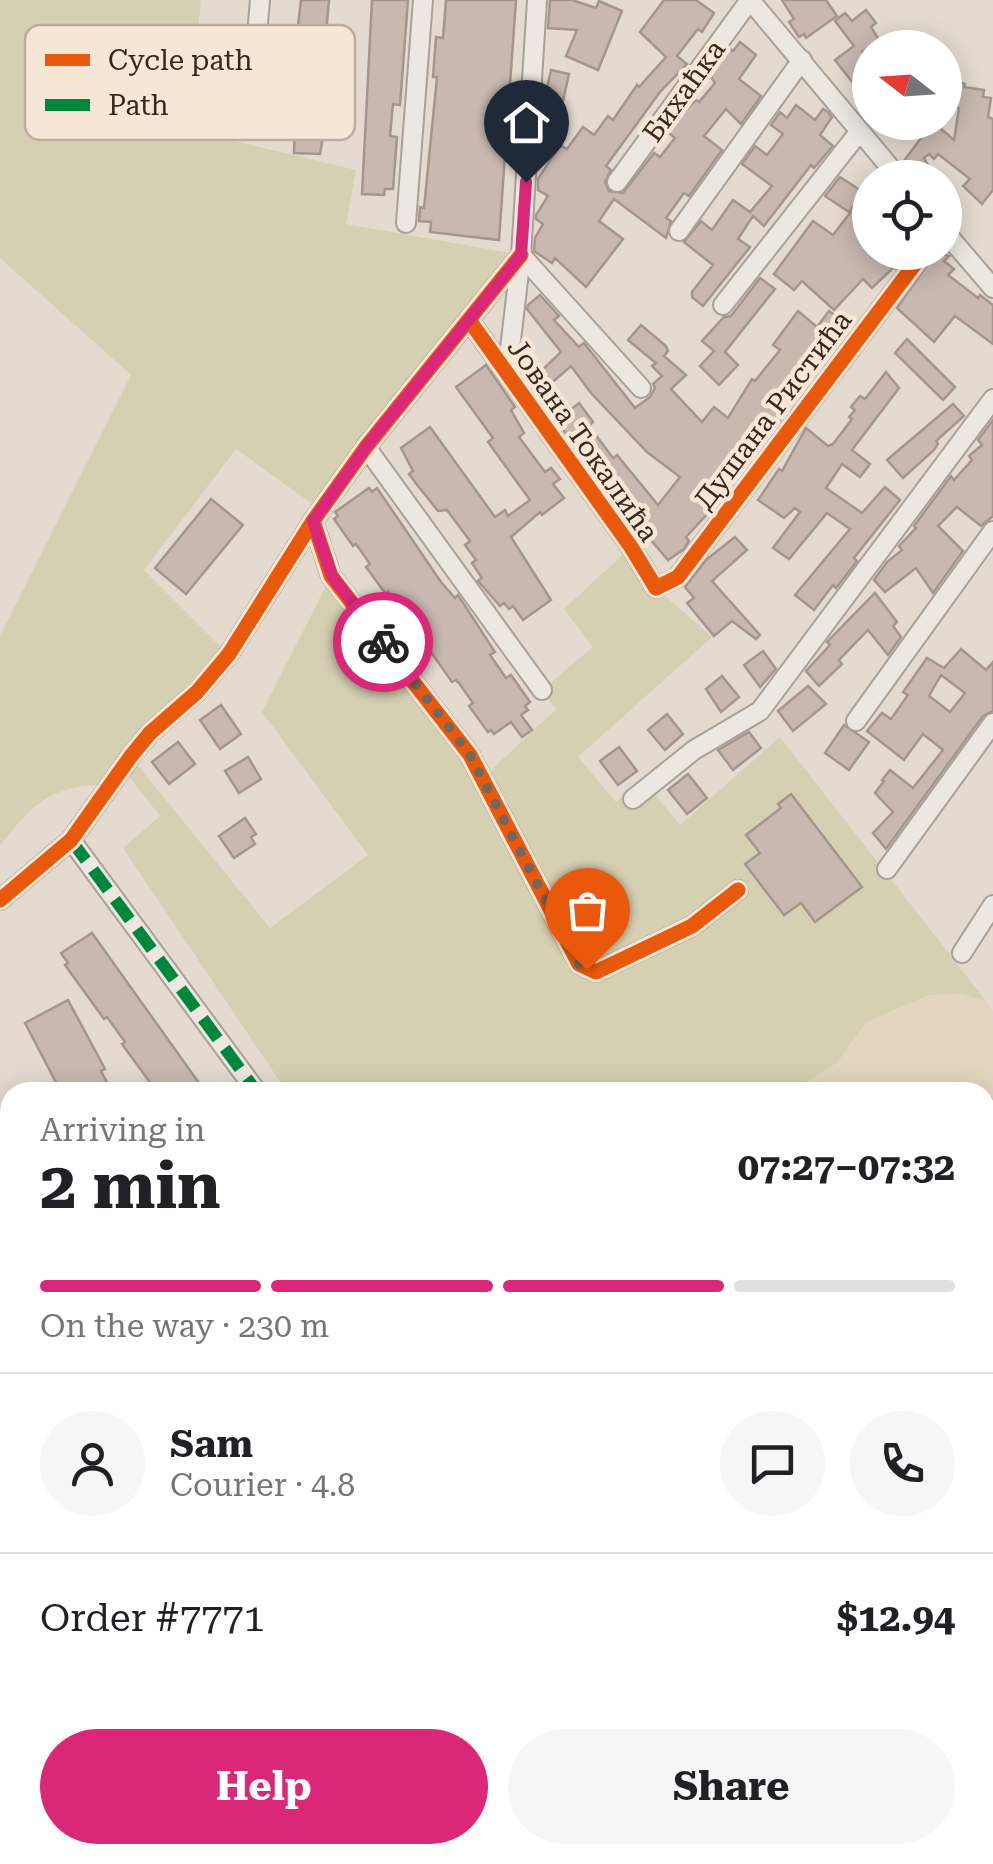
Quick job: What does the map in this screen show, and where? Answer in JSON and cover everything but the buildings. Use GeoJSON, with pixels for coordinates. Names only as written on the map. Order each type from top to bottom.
{"type":"FeatureCollection","features":[{"type":"Feature","properties":{"kind":"street"},"geometry":{"type":"LineString","coordinates":[[258,25],[260,0]]}},
{"type":"Feature","properties":{"kind":"street"},"geometry":{"type":"LineString","coordinates":[[406,223],[423,0]]}},
{"type":"Feature","properties":{"kind":"street","name":"Јована Токалића"},"geometry":{"type":"LineString","coordinates":[[507,374],[521,255],[537,0]]}},
{"type":"Feature","properties":{"kind":"street"},"geometry":{"type":"LineString","coordinates":[[750,0],[852,121]]}},
{"type":"Feature","properties":{"kind":"street","name":"Бихаћка"},"geometry":{"type":"LineString","coordinates":[[617,182],[750,0]]}},
{"type":"Feature","properties":{"kind":"street"},"geometry":{"type":"LineString","coordinates":[[679,231],[802,60]]}},
{"type":"Feature","properties":{"kind":"street"},"geometry":{"type":"LineString","coordinates":[[723,305],[853,140]]}},
{"type":"Feature","properties":{"kind":"street"},"geometry":{"type":"LineString","coordinates":[[867,140],[884,160]]}},
{"type":"Feature","properties":{"kind":"street"},"geometry":{"type":"LineString","coordinates":[[962,252],[993,288]]}},
{"type":"Feature","properties":{"kind":"street"},"geometry":{"type":"LineString","coordinates":[[0,900],[71,840],[150,733],[197,692],[229,654],[313,521],[366,447],[521,255],[641,388]]}},
{"type":"Feature","properties":{"kind":"street","name":"Душана Ристића"},"geometry":{"type":"LineString","coordinates":[[656,588],[678,577],[910,270]]}},
{"type":"Feature","properties":{"kind":"street","name":"Јована Токалића"},"geometry":{"type":"LineString","coordinates":[[469,320],[656,588]]}},
{"type":"Feature","properties":{"kind":"street"},"geometry":{"type":"LineString","coordinates":[[633,799],[694,750],[760,711],[993,399]]}},
{"type":"Feature","properties":{"kind":"street"},"geometry":{"type":"LineString","coordinates":[[366,447],[542,690]]}},
{"type":"Feature","properties":{"kind":"street"},"geometry":{"type":"LineString","coordinates":[[313,521],[332,576],[470,755],[579,964],[596,972],[692,926],[738,890]]}},
{"type":"Feature","properties":{"kind":"street"},"geometry":{"type":"LineString","coordinates":[[856,721],[993,531]]}},
{"type":"Feature","properties":{"kind":"street"},"geometry":{"type":"LineString","coordinates":[[887,869],[993,724]]}},
{"type":"Feature","properties":{"kind":"street"},"geometry":{"type":"LineString","coordinates":[[71,840],[249,1082]]}},
{"type":"Feature","properties":{"kind":"street"},"geometry":{"type":"LineString","coordinates":[[962,953],[993,905]]}},
{"type":"Feature","properties":{"kind":"shaded area"},"geometry":{"type":"Polygon","coordinates":[[[0,0],[201,0],[199,25],[25,25],[25,140],[230,140],[356,170],[346,224],[521,255],[366,447],[314,505],[236,449],[144,570],[221,647],[99,785],[53,795],[31,810],[0,845],[0,636],[131,375],[0,258],[0,0]]]}},
{"type":"Feature","properties":{"kind":"shaded area"},"geometry":{"type":"Polygon","coordinates":[[[631,547],[656,588],[712,637],[578,757],[616,802],[642,779],[680,825],[780,737],[986,1001],[961,994],[929,995],[866,1022],[838,1062],[807,1082],[280,1082],[123,848],[160,816],[124,770],[135,762],[270,928],[368,855],[262,712],[331,576],[486,775],[556,709],[542,690],[593,647],[564,609],[631,547]]]}},
{"type":"Feature","properties":{"kind":"shaded area"},"geometry":{"type":"Polygon","coordinates":[[[961,994],[986,1001],[993,1011],[993,1082],[807,1082],[838,1062],[866,1022],[929,995],[961,994]]]}},
{"type":"Feature","properties":{"kind":"marked path"},"geometry":{"type":"LineString","coordinates":[[71,840],[250,1082]]}},
{"type":"Feature","properties":{"kind":"cycle path"},"geometry":{"type":"LineString","coordinates":[[0,900],[71,840],[150,733],[197,692],[229,654],[313,521],[366,447],[521,255]]}},
{"type":"Feature","properties":{"kind":"cycle path"},"geometry":{"type":"LineString","coordinates":[[469,320],[656,588],[678,577],[910,270]]}},
{"type":"Feature","properties":{"kind":"cycle path"},"geometry":{"type":"LineString","coordinates":[[313,521],[331,576],[470,755],[579,964],[596,972],[692,926],[738,890]]}},
{"type":"Feature","properties":{"kind":"way so far"},"geometry":{"type":"LineString","coordinates":[[383,642],[470,755],[579,964],[587,970]]}},
{"type":"Feature","properties":{"kind":"route"},"geometry":{"type":"LineString","coordinates":[[383,642],[332,576],[313,521],[366,447],[521,255],[526,182]]}}]}
